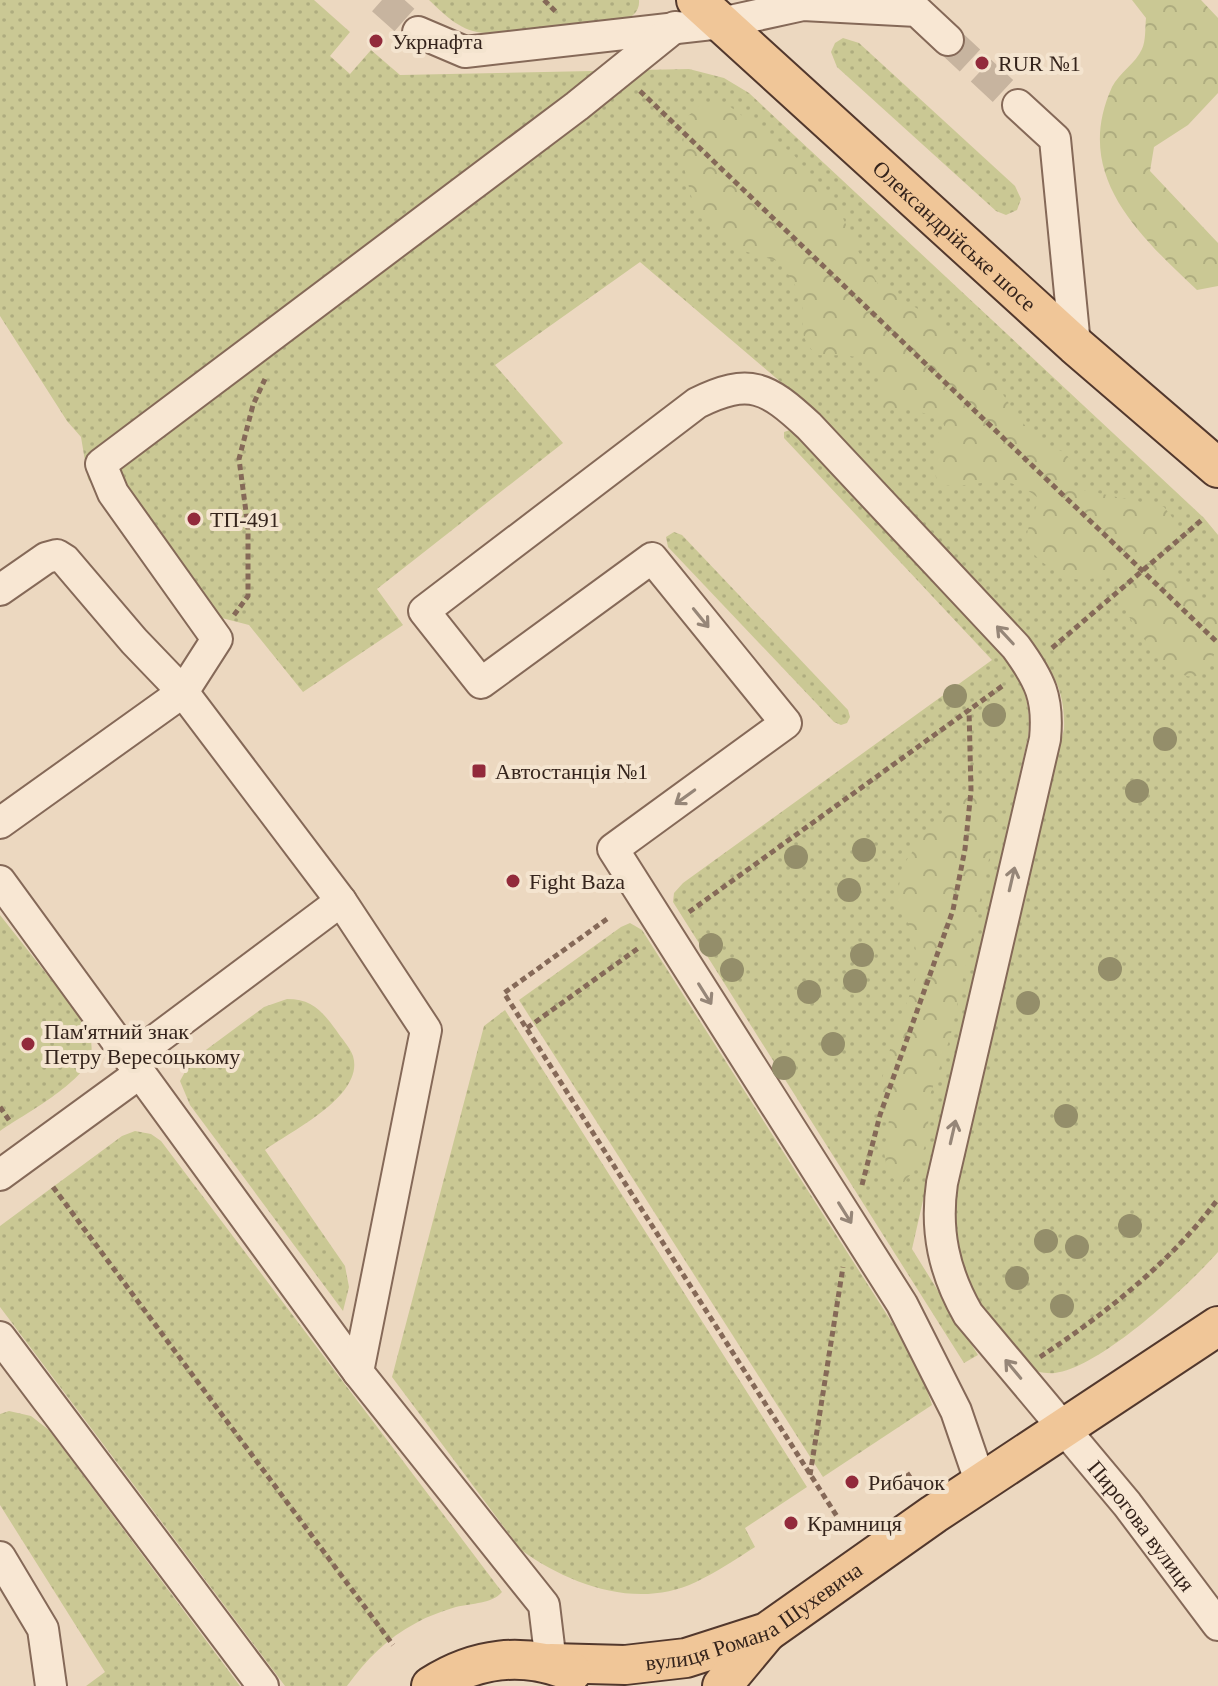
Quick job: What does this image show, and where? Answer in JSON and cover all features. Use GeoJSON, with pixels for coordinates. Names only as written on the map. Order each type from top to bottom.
{"type":"FeatureCollection","features":[{"type":"Feature","properties":{"kind":"main road","name":"Олександрійське шосе"},"geometry":{"type":"LineString","coordinates":[[698,17],[1218,468]]}},
{"type":"Feature","properties":{"kind":"main road"},"geometry":{"type":"LineString","coordinates":[[1181,1349],[1218,1317]]}},
{"type":"Feature","properties":{"kind":"main road","name":"вулиця Романа Шухевича"},"geometry":{"type":"LineString","coordinates":[[551,1663],[625,1665],[686,1658],[767,1632],[1218,1326]]}},
{"type":"Feature","properties":{"kind":"main road"},"geometry":{"type":"LineString","coordinates":[[722,1686],[767,1632]]}},
{"type":"Feature","properties":{"kind":"main road"},"geometry":{"type":"LineString","coordinates":[[431,1686],[452,1672],[484,1661],[517,1658],[551,1663],[597,1686]]}},
{"type":"Feature","properties":{"kind":"street"},"geometry":{"type":"LineString","coordinates":[[418,32],[465,52],[583,38],[698,17],[803,5],[917,11],[948,40]]}},
{"type":"Feature","properties":{"kind":"street"},"geometry":{"type":"LineString","coordinates":[[0,823],[183,692],[217,639],[113,493],[101,464],[620,72],[698,17]]}},
{"type":"Feature","properties":{"kind":"street"},"geometry":{"type":"LineString","coordinates":[[1018,105],[1055,139],[1075,345]]}},
{"type":"Feature","properties":{"kind":"street","name":"Пирогова вулиця"},"geometry":{"type":"LineString","coordinates":[[981,1484],[956,1411],[902,1304],[613,849],[786,723],[652,558],[481,683],[424,611],[697,403],[733,388],[752,388],[766,394],[781,402],[809,426],[1016,647],[1035,675],[1046,700],[1045,739],[939,1201],[942,1250],[951,1282],[968,1314],[1127,1504],[1218,1625]]}},
{"type":"Feature","properties":{"kind":"street"},"geometry":{"type":"LineString","coordinates":[[0,590],[46,558],[57,555],[65,560],[134,641],[183,692],[341,901],[426,1030],[358,1372]]}},
{"type":"Feature","properties":{"kind":"street"},"geometry":{"type":"LineString","coordinates":[[0,881],[358,1372],[544,1605],[551,1663]]}},
{"type":"Feature","properties":{"kind":"street"},"geometry":{"type":"LineString","coordinates":[[0,1175],[341,901]]}},
{"type":"Feature","properties":{"kind":"street"},"geometry":{"type":"LineString","coordinates":[[0,1337],[263,1686]]}},
{"type":"Feature","properties":{"kind":"street"},"geometry":{"type":"LineString","coordinates":[[0,1557],[43,1629],[51,1686]]}},
{"type":"Feature","properties":{"kind":"path"},"geometry":{"type":"LineString","coordinates":[[544,0],[583,38]]}},
{"type":"Feature","properties":{"kind":"path"},"geometry":{"type":"LineString","coordinates":[[620,72],[1218,643]]}},
{"type":"Feature","properties":{"kind":"path"},"geometry":{"type":"LineString","coordinates":[[217,639],[248,596],[248,527],[239,459],[253,405],[272,366]]}},
{"type":"Feature","properties":{"kind":"path"},"geometry":{"type":"LineString","coordinates":[[1042,657],[1204,518]]}},
{"type":"Feature","properties":{"kind":"path"},"geometry":{"type":"LineString","coordinates":[[681,917],[1006,683]]}},
{"type":"Feature","properties":{"kind":"path"},"geometry":{"type":"LineString","coordinates":[[859,1198],[880,1115],[953,910],[965,849],[971,791],[969,709]]}},
{"type":"Feature","properties":{"kind":"path"},"geometry":{"type":"LineString","coordinates":[[607,919],[504,993],[838,1518]]}},
{"type":"Feature","properties":{"kind":"path"},"geometry":{"type":"LineString","coordinates":[[527,1028],[648,941]]}},
{"type":"Feature","properties":{"kind":"path"},"geometry":{"type":"LineString","coordinates":[[0,1107],[11,1123]]}},
{"type":"Feature","properties":{"kind":"path"},"geometry":{"type":"LineString","coordinates":[[53,1187],[393,1645]]}},
{"type":"Feature","properties":{"kind":"path"},"geometry":{"type":"LineString","coordinates":[[1017,1374],[1138,1282],[1207,1214],[1218,1199]]}},
{"type":"Feature","properties":{"kind":"path"},"geometry":{"type":"LineString","coordinates":[[810,1475],[843,1262]]}},
{"type":"Feature","properties":{"kind":"green space"},"geometry":{"type":"Polygon","coordinates":[[[0,0],[314,0],[350,32],[330,56],[350,74],[371,50],[400,75],[689,69],[724,78],[749,93],[1204,518],[1218,535],[1218,1252],[1186,1285],[1142,1323],[1096,1356],[1074,1368],[1047,1373],[1025,1367],[970,1295],[954,1245],[954,1192],[1064,729],[1058,686],[1045,662],[1018,628],[810,407],[640,262],[495,365],[563,443],[377,589],[403,625],[303,692],[249,625],[183,608],[88,479],[81,437],[67,421],[0,316],[0,0]]]}},
{"type":"Feature","properties":{"kind":"green space"},"geometry":{"type":"Polygon","coordinates":[[[429,0],[639,0],[639,4],[635,13],[624,20],[486,33],[461,26],[429,0]]]}},
{"type":"Feature","properties":{"kind":"green space"},"geometry":{"type":"Polygon","coordinates":[[[1132,0],[1201,0],[1218,18],[1218,93],[1188,125],[1154,147],[1150,171],[1218,243],[1218,286],[1197,290],[1175,269],[1134,225],[1106,175],[1100,148],[1102,119],[1112,87],[1139,54],[1144,42],[1146,18],[1132,0]]]}},
{"type":"Feature","properties":{"kind":"green space"},"geometry":{"type":"Polygon","coordinates":[[[843,38],[859,43],[1015,186],[1021,199],[1017,210],[1006,215],[996,211],[837,67],[831,52],[835,43],[843,38]]]}},
{"type":"Feature","properties":{"kind":"green space"},"geometry":{"type":"Polygon","coordinates":[[[703,102],[724,102],[793,154],[837,205],[858,251],[878,284],[934,319],[982,363],[1020,420],[1043,444],[1064,452],[1070,459],[1073,467],[1070,479],[1074,488],[1164,507],[1176,522],[1175,537],[1166,554],[1175,578],[1218,612],[1213,659],[1203,672],[1188,676],[1159,656],[1135,626],[1120,591],[1107,576],[1075,579],[1054,570],[1033,553],[1027,536],[1038,498],[1025,489],[1002,482],[941,485],[933,464],[945,427],[940,418],[913,410],[879,406],[880,381],[874,366],[868,361],[852,356],[817,355],[805,340],[800,296],[781,262],[737,249],[694,207],[681,156],[687,117],[703,102]]]}},
{"type":"Feature","properties":{"kind":"green space"},"geometry":{"type":"Polygon","coordinates":[[[790,430],[1002,654],[1021,683],[1027,703],[1028,737],[912,1249],[978,1355],[964,1363],[673,902],[674,893],[683,883],[992,660],[784,438],[784,432],[790,430]]]}},
{"type":"Feature","properties":{"kind":"green space"},"geometry":{"type":"Polygon","coordinates":[[[674,532],[682,535],[848,710],[850,717],[847,723],[841,725],[834,722],[668,547],[666,537],[674,532]]]}},
{"type":"Feature","properties":{"kind":"green space"},"geometry":{"type":"Polygon","coordinates":[[[976,793],[990,801],[998,818],[950,1038],[930,1095],[927,1140],[917,1167],[904,1182],[896,1181],[888,1174],[884,1152],[889,1120],[880,1086],[892,1042],[920,967],[911,929],[897,899],[902,867],[925,833],[947,809],[963,797],[976,793]]]}},
{"type":"Feature","properties":{"kind":"green space"},"geometry":{"type":"Polygon","coordinates":[[[0,915],[86,1024],[92,1047],[86,1065],[66,1087],[0,1131],[0,915]]]}},
{"type":"Feature","properties":{"kind":"green space"},"geometry":{"type":"Polygon","coordinates":[[[630,923],[642,930],[905,1343],[921,1373],[932,1405],[823,1477],[519,1000],[630,923]]]}},
{"type":"Feature","properties":{"kind":"green space"},"geometry":{"type":"Polygon","coordinates":[[[287,999],[303,1001],[321,1012],[353,1056],[354,1071],[337,1098],[265,1150],[345,1266],[349,1287],[343,1311],[190,1105],[180,1081],[191,1061],[264,1007],[287,999]]]}},
{"type":"Feature","properties":{"kind":"green space"},"geometry":{"type":"Polygon","coordinates":[[[505,1010],[807,1487],[745,1528],[755,1547],[704,1578],[674,1590],[651,1594],[605,1590],[561,1574],[521,1550],[392,1377],[484,1026],[505,1010]]]}},
{"type":"Feature","properties":{"kind":"green space"},"geometry":{"type":"Polygon","coordinates":[[[135,1131],[151,1134],[161,1141],[502,1592],[487,1601],[456,1607],[405,1629],[378,1650],[347,1686],[285,1686],[0,1307],[0,1226],[122,1136],[135,1131]]]}},
{"type":"Feature","properties":{"kind":"green space"},"geometry":{"type":"Polygon","coordinates":[[[9,1411],[31,1416],[49,1430],[240,1686],[86,1686],[105,1672],[0,1505],[0,1414],[9,1411]]]}},
{"type":"Feature","properties":{"kind":"tunnel"},"geometry":{"type":"LineString","coordinates":[[382,0],[418,32]]}},
{"type":"Feature","properties":{"kind":"tunnel"},"geometry":{"type":"LineString","coordinates":[[948,40],[1018,105]]}},
{"type":"Feature","properties":{"kind":"place","name":"Укрнафта"},"geometry":{"type":"Point","coordinates":[376,41]}},
{"type":"Feature","properties":{"kind":"place","name":"RUR №1"},"geometry":{"type":"Point","coordinates":[982,63]}},
{"type":"Feature","properties":{"kind":"place","name":"ТП-491"},"geometry":{"type":"Point","coordinates":[194,519]}},
{"type":"Feature","properties":{"kind":"place","name":"Автостанція №1"},"geometry":{"type":"Point","coordinates":[479,771]}},
{"type":"Feature","properties":{"kind":"place","name":"Fight Baza"},"geometry":{"type":"Point","coordinates":[513,881]}},
{"type":"Feature","properties":{"kind":"place","name":"Пам'ятний знак Петру Вересоцькому"},"geometry":{"type":"Point","coordinates":[28,1044]}},
{"type":"Feature","properties":{"kind":"place","name":"Рибачок"},"geometry":{"type":"Point","coordinates":[852,1482]}},
{"type":"Feature","properties":{"kind":"place","name":"Крамниця"},"geometry":{"type":"Point","coordinates":[791,1523]}}]}
